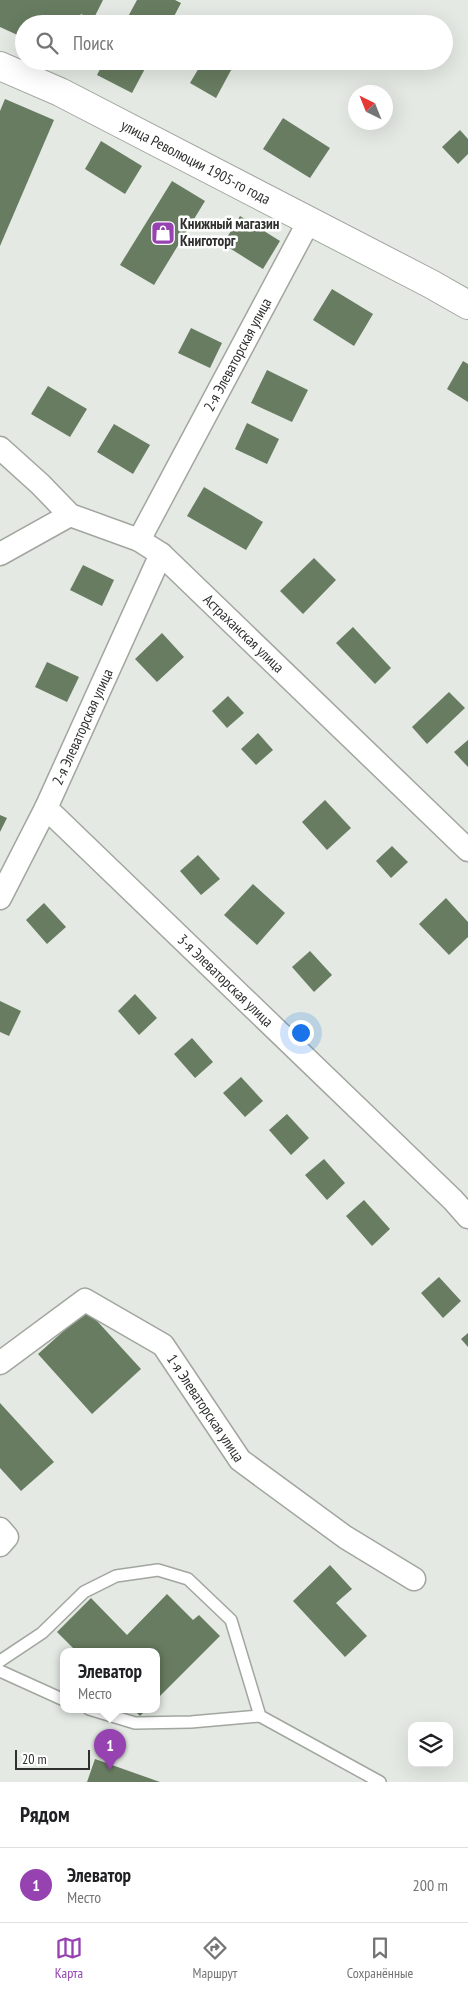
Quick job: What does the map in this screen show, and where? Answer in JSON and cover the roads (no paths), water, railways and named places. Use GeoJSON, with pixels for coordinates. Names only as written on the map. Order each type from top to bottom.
{"type":"FeatureCollection","features":[{"type":"Feature","properties":{"kind":"street","name":"улица Революции 1905-го года"},"geometry":{"type":"LineString","coordinates":[[0,66],[60,92],[468,305]]}},
{"type":"Feature","properties":{"kind":"street","name":"2-я Элеваторская улица"},"geometry":{"type":"LineString","coordinates":[[139,540],[309,221]]}},
{"type":"Feature","properties":{"kind":"street","name":"Астраханская улица"},"geometry":{"type":"LineString","coordinates":[[0,448],[40,484],[70,515],[139,540],[161,554],[468,850]]}},
{"type":"Feature","properties":{"kind":"street"},"geometry":{"type":"LineString","coordinates":[[0,554],[70,515]]}},
{"type":"Feature","properties":{"kind":"street","name":"2-я Элеваторская улица"},"geometry":{"type":"LineString","coordinates":[[0,898],[46,808],[161,554]]}},
{"type":"Feature","properties":{"kind":"street","name":"3-я Элеваторская улица"},"geometry":{"type":"LineString","coordinates":[[46,808],[453,1200],[468,1217]]}},
{"type":"Feature","properties":{"kind":"street","name":"1-я Элеваторская улица"},"geometry":{"type":"LineString","coordinates":[[0,1363],[84,1300],[163,1345],[240,1460],[345,1537],[414,1579]]}},
{"type":"Feature","properties":{"kind":"street"},"geometry":{"type":"LineString","coordinates":[[0,1529],[7,1537],[0,1545]]}},
{"type":"Feature","properties":{"kind":"lane"},"geometry":{"type":"LineString","coordinates":[[0,1662],[42,1633],[84,1592],[116,1576],[158,1570],[188,1579],[231,1620],[260,1716]]}},
{"type":"Feature","properties":{"kind":"lane"},"geometry":{"type":"LineString","coordinates":[[0,1671],[60,1698]]}},
{"type":"Feature","properties":{"kind":"lane"},"geometry":{"type":"LineString","coordinates":[[103,1713],[135,1722],[191,1722],[260,1716],[380,1782]]}},
{"type":"Feature","properties":{"kind":"place","name":"Книжный магазин Книготорг"},"geometry":{"type":"Point","coordinates":[163,233]}},
{"type":"Feature","properties":{"kind":"place","name":"Элеватор"},"geometry":{"type":"Point","coordinates":[110,1770]}}]}
